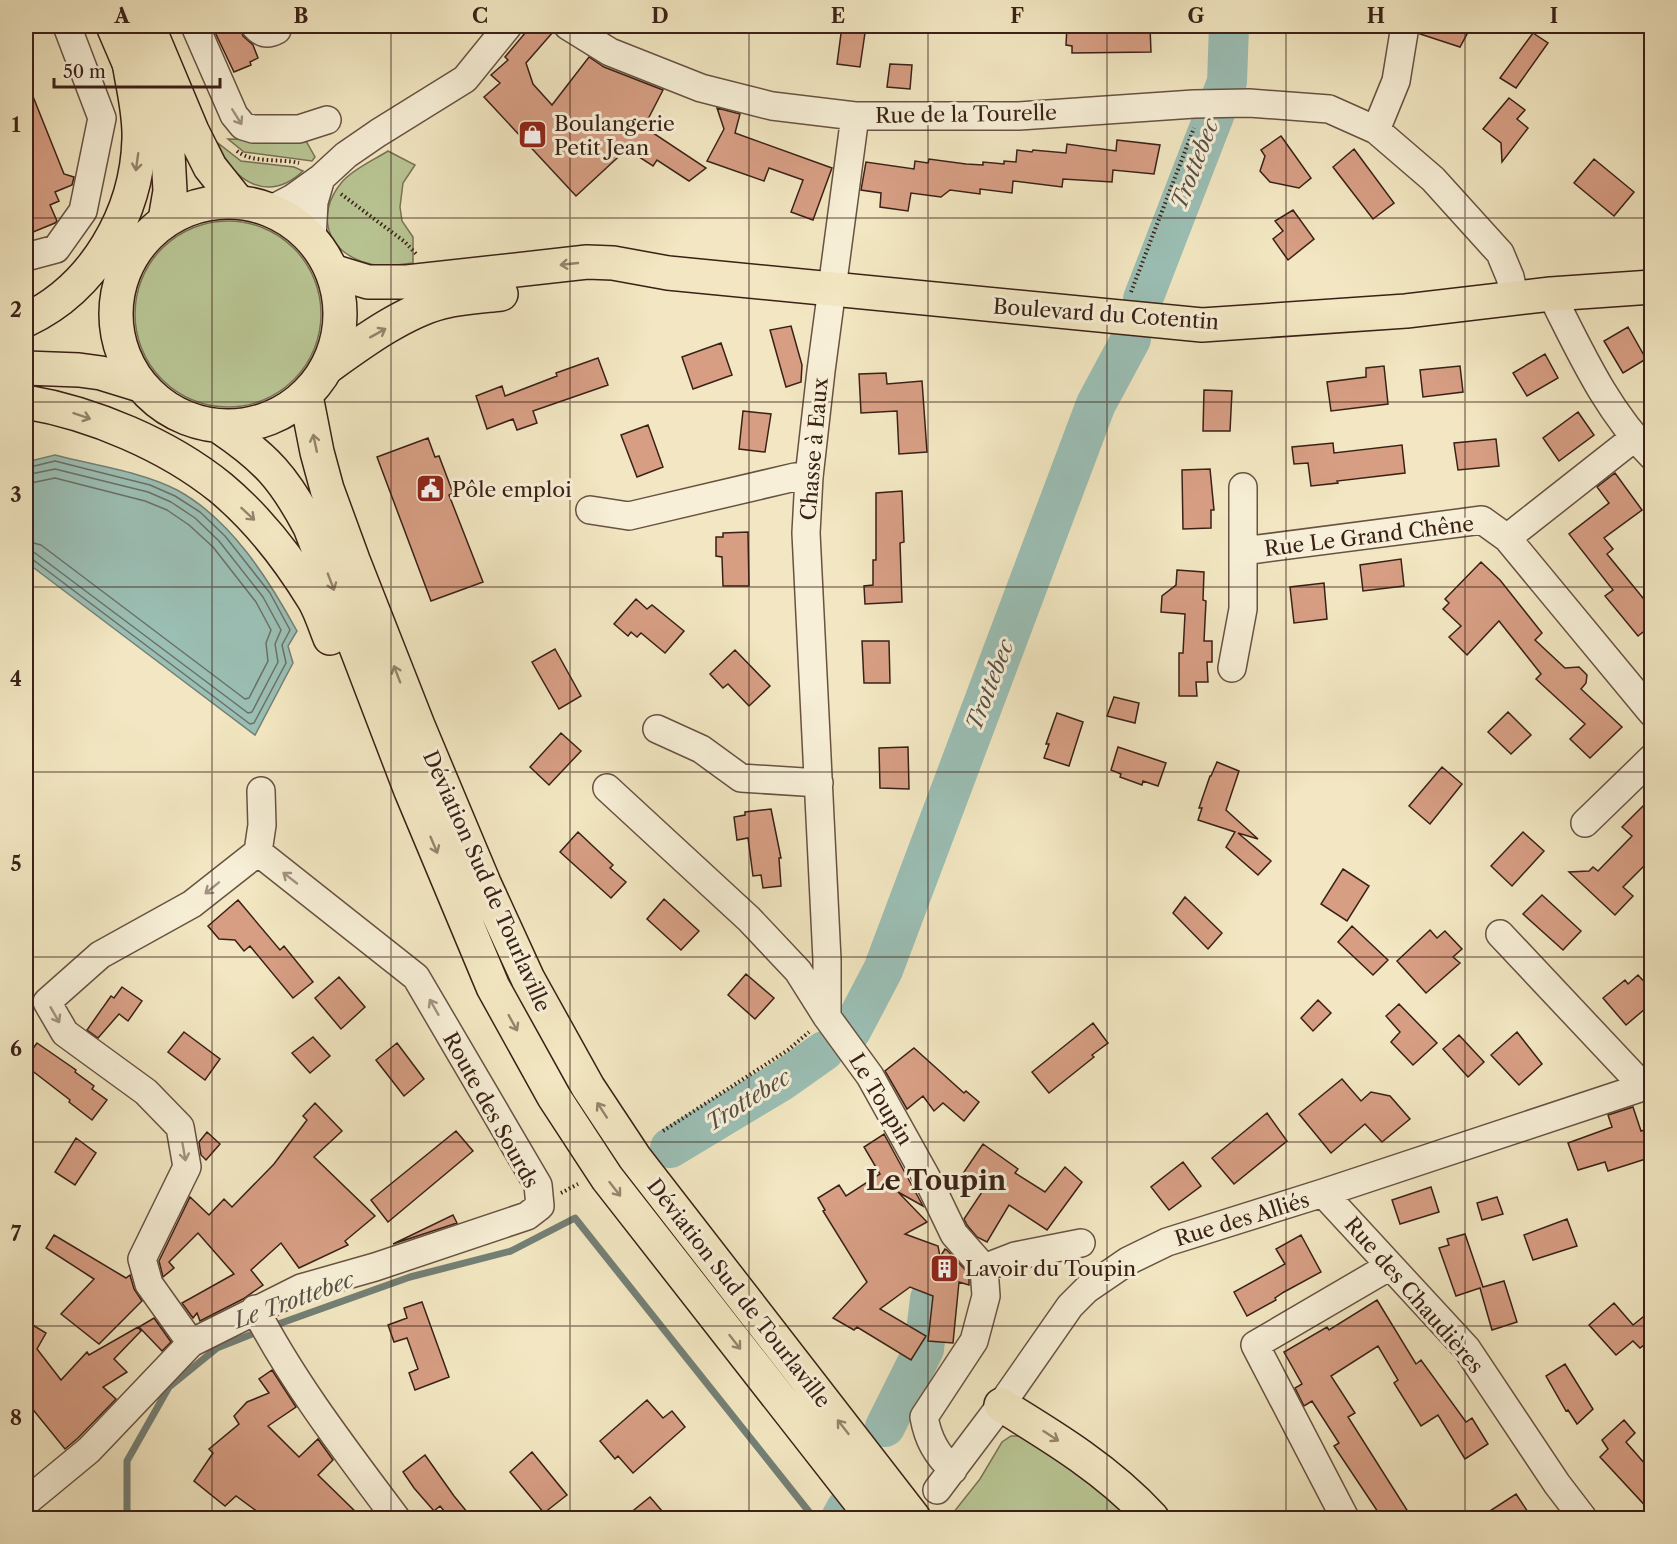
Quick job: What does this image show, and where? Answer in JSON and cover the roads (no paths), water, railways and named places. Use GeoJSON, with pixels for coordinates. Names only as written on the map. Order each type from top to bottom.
{"type":"FeatureCollection","features":[{"type":"Feature","properties":{"kind":"main road"},"geometry":{"type":"LineString","coordinates":[[113,26],[168,154],[170,192],[165,220]]}},
{"type":"Feature","properties":{"kind":"main road"},"geometry":{"type":"LineString","coordinates":[[148,26],[192,131],[210,167],[238,202]]}},
{"type":"Feature","properties":{"kind":"main road"},"geometry":{"type":"LineString","coordinates":[[26,320],[67,294],[99,259],[123,218],[133,186],[139,140],[139,120],[129,62]]}},
{"type":"Feature","properties":{"kind":"main road"},"geometry":{"type":"LineString","coordinates":[[26,337],[43,332],[95,299],[124,269],[141,242],[165,220],[188,209],[213,202],[238,202],[270,210],[293,222],[312,239],[332,271],[340,302],[339,335],[329,366],[306,396],[280,414],[251,425],[219,427],[190,421],[162,406],[140,385],[124,359],[116,330],[116,299],[124,269]]}},
{"type":"Feature","properties":{"kind":"main road","name":"Boulevard du Cotentin"},"geometry":{"type":"LineString","coordinates":[[332,271],[368,282],[407,282],[587,262],[613,263],[668,273],[1202,325],[1406,311],[1551,294],[1652,287]]}},
{"type":"Feature","properties":{"kind":"main road","name":"Boulevard du Cotentin"},"geometry":{"type":"LineString","coordinates":[[329,366],[368,338],[441,302],[617,282],[668,273]]}},
{"type":"Feature","properties":{"kind":"main road"},"geometry":{"type":"LineString","coordinates":[[26,368],[101,373],[140,385]]}},
{"type":"Feature","properties":{"kind":"main road","name":"Déviation Sud de Tourlaville"},"geometry":{"type":"LineString","coordinates":[[306,396],[327,489],[353,560],[419,728],[484,883],[528,979],[588,1087],[634,1158],[914,1518]]}},
{"type":"Feature","properties":{"kind":"main road"},"geometry":{"type":"LineString","coordinates":[[26,402],[70,412],[109,425],[141,440],[183,462],[211,481],[258,523],[283,554],[315,602],[368,733],[383,764],[411,791]]}},
{"type":"Feature","properties":{"kind":"main road","name":"Déviation Sud de Tourlaville"},"geometry":{"type":"LineString","coordinates":[[219,427],[247,445],[279,476],[293,495],[310,527],[411,791],[493,987],[554,1097],[607,1178],[866,1509]]}},
{"type":"Feature","properties":{"kind":"main road"},"geometry":{"type":"LineString","coordinates":[[1001,1405],[1082,1456],[1152,1518]]}},
{"type":"Feature","properties":{"kind":"street"},"geometry":{"type":"LineString","coordinates":[[26,257],[56,249],[83,211],[102,118],[68,26]]}},
{"type":"Feature","properties":{"kind":"street"},"geometry":{"type":"LineString","coordinates":[[195,26],[234,115],[243,126],[253,129],[299,129],[327,120]]}},
{"type":"Feature","properties":{"kind":"street"},"geometry":{"type":"LineString","coordinates":[[312,239],[314,202],[354,150],[465,79],[508,26]]}},
{"type":"Feature","properties":{"kind":"street","name":"Rue de la Tourelle"},"geometry":{"type":"LineString","coordinates":[[568,26],[610,51],[701,88],[772,106],[855,116],[1019,116],[1206,103],[1249,103],[1329,109],[1376,130],[1432,179],[1500,253],[1510,277],[1515,299]]}},
{"type":"Feature","properties":{"kind":"street"},"geometry":{"type":"LineString","coordinates":[[1376,130],[1396,81],[1405,26]]}},
{"type":"Feature","properties":{"kind":"street","name":"Chasse à Eaux"},"geometry":{"type":"LineString","coordinates":[[836,1029],[827,960],[806,533],[809,477],[855,116]]}},
{"type":"Feature","properties":{"kind":"street"},"geometry":{"type":"LineString","coordinates":[[270,210],[328,183]]}},
{"type":"Feature","properties":{"kind":"street"},"geometry":{"type":"LineString","coordinates":[[1551,294],[1593,379],[1643,447]]}},
{"type":"Feature","properties":{"kind":"street","name":"Rue Le Grand Chêne"},"geometry":{"type":"LineString","coordinates":[[1243,551],[1482,520],[1507,538],[1643,447]]}},
{"type":"Feature","properties":{"kind":"street"},"geometry":{"type":"LineString","coordinates":[[590,510],[629,516],[795,477],[809,477]]}},
{"type":"Feature","properties":{"kind":"street","name":"Rue Le Grand Chêne"},"geometry":{"type":"LineString","coordinates":[[1232,668],[1243,609],[1243,487]]}},
{"type":"Feature","properties":{"kind":"street"},"geometry":{"type":"LineString","coordinates":[[1507,538],[1652,713]]}},
{"type":"Feature","properties":{"kind":"street"},"geometry":{"type":"LineString","coordinates":[[657,729],[701,749],[741,778],[819,783]]}},
{"type":"Feature","properties":{"kind":"street"},"geometry":{"type":"LineString","coordinates":[[1585,823],[1652,758]]}},
{"type":"Feature","properties":{"kind":"street"},"geometry":{"type":"LineString","coordinates":[[607,788],[749,919],[798,971],[836,1029]]}},
{"type":"Feature","properties":{"kind":"street"},"geometry":{"type":"LineString","coordinates":[[191,1343],[149,1284],[142,1259],[187,1167],[180,1127],[146,1092],[65,1033],[47,1002],[100,955],[192,904],[258,852],[262,825],[261,791]]}},
{"type":"Feature","properties":{"kind":"street","name":"Route des Sourds"},"geometry":{"type":"LineString","coordinates":[[26,1502],[89,1450],[191,1343],[301,1288],[375,1267],[527,1216],[540,1206],[538,1185],[416,977],[258,852]]}},
{"type":"Feature","properties":{"kind":"street","name":"Rue des Alliés"},"geometry":{"type":"LineString","coordinates":[[984,1268],[986,1296],[974,1341],[924,1417],[927,1433],[945,1480],[1076,1300],[1087,1289],[1128,1261],[1167,1242],[1323,1193],[1647,1085],[1500,934]]}},
{"type":"Feature","properties":{"kind":"street","name":"Le Toupin"},"geometry":{"type":"LineString","coordinates":[[836,1029],[870,1076],[929,1182],[954,1234],[984,1268]]}},
{"type":"Feature","properties":{"kind":"street","name":"Rue des Chaudières"},"geometry":{"type":"LineString","coordinates":[[1323,1193],[1467,1349],[1557,1484],[1583,1518]]}},
{"type":"Feature","properties":{"kind":"street"},"geometry":{"type":"LineString","coordinates":[[984,1268],[1015,1256],[1081,1243]]}},
{"type":"Feature","properties":{"kind":"street"},"geometry":{"type":"LineString","coordinates":[[1345,1518],[1255,1345],[1390,1266]]}},
{"type":"Feature","properties":{"kind":"street"},"geometry":{"type":"LineString","coordinates":[[255,1309],[271,1340],[315,1407],[396,1518]]}},
{"type":"Feature","properties":{"kind":"water"},"geometry":{"type":"Polygon","coordinates":[[[55,455],[149,478],[177,490],[197,502],[215,517],[247,552],[297,631],[288,646],[293,663],[255,735],[26,562],[26,462],[55,455]]]}},
{"type":"Feature","properties":{"kind":"waterway","name":"Trottebec"},"geometry":{"type":"LineString","coordinates":[[1143,299],[1227,82],[1229,26]]}},
{"type":"Feature","properties":{"kind":"waterway","name":"Trottebec"},"geometry":{"type":"LineString","coordinates":[[851,1031],[883,970],[1096,404],[1131,339]]}},
{"type":"Feature","properties":{"kind":"waterway","name":"Trottebec"},"geometry":{"type":"LineString","coordinates":[[670,1148],[783,1080],[824,1051]]}},
{"type":"Feature","properties":{"kind":"waterway"},"geometry":{"type":"LineString","coordinates":[[270,1327],[410,1277],[511,1251],[575,1218],[814,1518]]}},
{"type":"Feature","properties":{"kind":"waterway"},"geometry":{"type":"LineString","coordinates":[[885,1427],[924,1349],[930,1299],[935,1289]]}},
{"type":"Feature","properties":{"kind":"waterway","name":"Le Trottebec"},"geometry":{"type":"LineString","coordinates":[[127,1518],[127,1461],[169,1387],[217,1348],[260,1331]]}},
{"type":"Feature","properties":{"kind":"waterway"},"geometry":{"type":"LineString","coordinates":[[841,1518],[846,1509]]}},
{"type":"Feature","properties":{"kind":"place","name":"Boulangerie Petit Jean"},"geometry":{"type":"Point","coordinates":[533,135]}},
{"type":"Feature","properties":{"kind":"place","name":"Pôle emploi"},"geometry":{"type":"Point","coordinates":[431,489]}},
{"type":"Feature","properties":{"kind":"place","name":"Lavoir du Toupin"},"geometry":{"type":"Point","coordinates":[944,1268]}},
{"type":"Feature","properties":{"kind":"district","name":"Le Toupin"},"geometry":{"type":"Point","coordinates":[936,1180]}}]}
